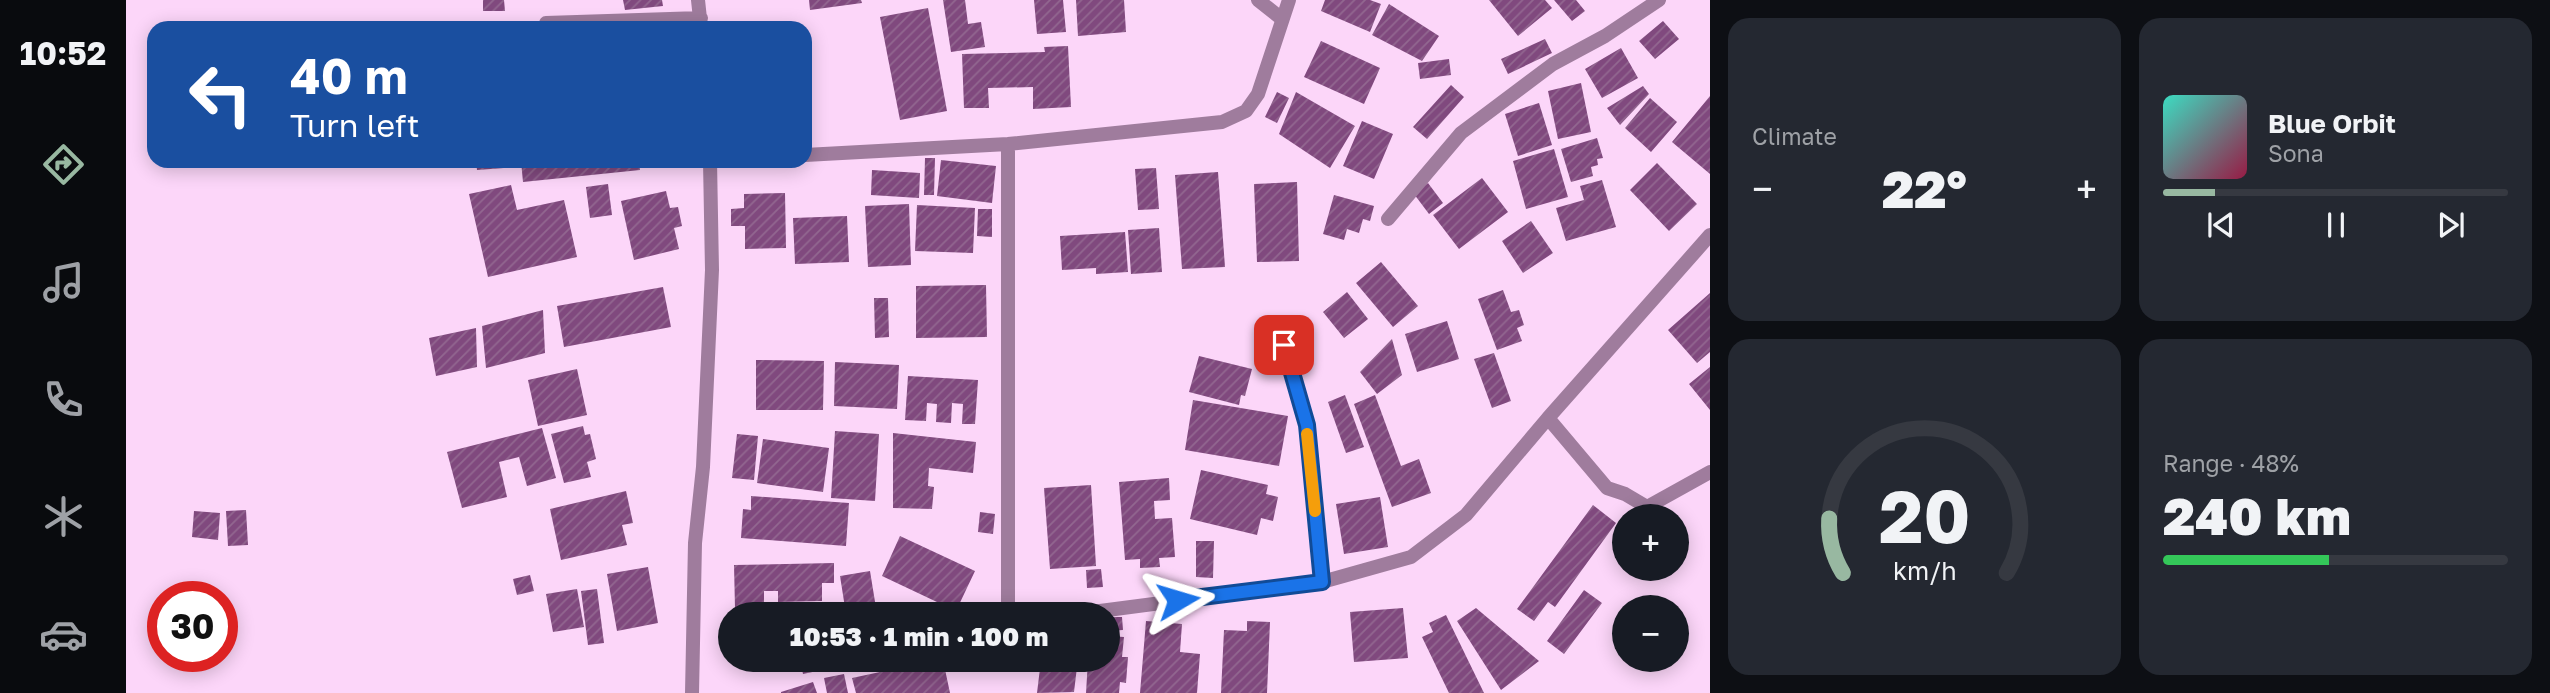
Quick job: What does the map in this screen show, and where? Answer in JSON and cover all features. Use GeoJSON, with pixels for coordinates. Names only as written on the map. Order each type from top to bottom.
{"type":"FeatureCollection","features":[{"type":"Feature","properties":{"kind":"street"},"geometry":{"type":"LineString","coordinates":[[698,0],[701,21]]}},
{"type":"Feature","properties":{"kind":"street"},"geometry":{"type":"LineString","coordinates":[[1258,0],[1282,19]]}},
{"type":"Feature","properties":{"kind":"street"},"geometry":{"type":"LineString","coordinates":[[812,155],[1008,144],[1222,122],[1246,111],[1258,94],[1289,0]]}},
{"type":"Feature","properties":{"kind":"street"},"geometry":{"type":"LineString","coordinates":[[1388,219],[1461,133],[1553,64],[1605,36],[1659,0]]}},
{"type":"Feature","properties":{"kind":"street"},"geometry":{"type":"LineString","coordinates":[[1008,144],[1008,602]]}},
{"type":"Feature","properties":{"kind":"street"},"geometry":{"type":"LineString","coordinates":[[692,693],[695,542],[703,467],[712,271],[710,168]]}},
{"type":"Feature","properties":{"kind":"street"},"geometry":{"type":"LineString","coordinates":[[1120,608],[1322,582],[1411,557],[1466,515],[1710,235]]}},
{"type":"Feature","properties":{"kind":"street"},"geometry":{"type":"LineString","coordinates":[[1284,345],[1307,425],[1322,582]]}},
{"type":"Feature","properties":{"kind":"street"},"geometry":{"type":"LineString","coordinates":[[1548,418],[1606,488],[1625,494],[1647,507],[1710,472]]}},
{"type":"Feature","properties":{"kind":"building"},"geometry":{"type":"Polygon","coordinates":[[[483,0],[504,0],[505,11],[483,11],[483,0]]]}},
{"type":"Feature","properties":{"kind":"building"},"geometry":{"type":"Polygon","coordinates":[[[623,0],[662,0],[663,6],[625,10],[623,0]]]}},
{"type":"Feature","properties":{"kind":"building"},"geometry":{"type":"Polygon","coordinates":[[[809,0],[861,0],[862,3],[810,10],[809,0]]]}},
{"type":"Feature","properties":{"kind":"building"},"geometry":{"type":"Polygon","coordinates":[[[943,0],[965,0],[968,24],[981,22],[985,47],[951,52],[943,0]]]}},
{"type":"Feature","properties":{"kind":"building"},"geometry":{"type":"Polygon","coordinates":[[[1034,0],[1063,0],[1066,32],[1037,34],[1034,0]]]}},
{"type":"Feature","properties":{"kind":"building"},"geometry":{"type":"Polygon","coordinates":[[[1076,0],[1124,0],[1126,32],[1078,36],[1076,0]]]}},
{"type":"Feature","properties":{"kind":"building"},"geometry":{"type":"Polygon","coordinates":[[[1325,0],[1370,0],[1381,4],[1370,32],[1321,11],[1325,0]]]}},
{"type":"Feature","properties":{"kind":"building"},"geometry":{"type":"Polygon","coordinates":[[[1489,0],[1545,0],[1552,8],[1518,36],[1489,0]]]}},
{"type":"Feature","properties":{"kind":"building"},"geometry":{"type":"Polygon","coordinates":[[[1554,0],[1576,0],[1585,11],[1572,21],[1554,0]]]}},
{"type":"Feature","properties":{"kind":"building"},"geometry":{"type":"Polygon","coordinates":[[[1389,4],[1439,36],[1422,61],[1372,35],[1389,4]]]}},
{"type":"Feature","properties":{"kind":"building"},"geometry":{"type":"Polygon","coordinates":[[[928,8],[947,111],[900,120],[880,17],[928,8]]]}},
{"type":"Feature","properties":{"kind":"building"},"geometry":{"type":"Polygon","coordinates":[[[1663,21],[1679,39],[1655,59],[1639,41],[1663,21]]]}},
{"type":"Feature","properties":{"kind":"building"},"geometry":{"type":"Polygon","coordinates":[[[1545,39],[1552,53],[1508,74],[1501,59],[1545,39]]]}},
{"type":"Feature","properties":{"kind":"building"},"geometry":{"type":"Polygon","coordinates":[[[1321,41],[1380,68],[1364,104],[1304,77],[1321,41]]]}},
{"type":"Feature","properties":{"kind":"building"},"geometry":{"type":"Polygon","coordinates":[[[1068,46],[1071,107],[1033,109],[1033,87],[988,88],[989,108],[964,108],[962,54],[1045,52],[1044,47],[1068,46]]]}},
{"type":"Feature","properties":{"kind":"building"},"geometry":{"type":"Polygon","coordinates":[[[1621,48],[1638,78],[1602,98],[1585,69],[1621,48]]]}},
{"type":"Feature","properties":{"kind":"building"},"geometry":{"type":"Polygon","coordinates":[[[1449,59],[1451,75],[1420,79],[1418,63],[1449,59]]]}},
{"type":"Feature","properties":{"kind":"building"},"geometry":{"type":"Polygon","coordinates":[[[1581,83],[1591,132],[1558,139],[1548,91],[1581,83]]]}},
{"type":"Feature","properties":{"kind":"building"},"geometry":{"type":"Polygon","coordinates":[[[1451,85],[1464,97],[1427,139],[1413,127],[1451,85]]]}},
{"type":"Feature","properties":{"kind":"building"},"geometry":{"type":"Polygon","coordinates":[[[1643,86],[1649,94],[1620,125],[1607,108],[1643,86]]]}},
{"type":"Feature","properties":{"kind":"building"},"geometry":{"type":"Polygon","coordinates":[[[1277,92],[1289,98],[1277,123],[1265,117],[1277,92]]]}},
{"type":"Feature","properties":{"kind":"building"},"geometry":{"type":"Polygon","coordinates":[[[1296,92],[1355,126],[1330,168],[1279,134],[1296,92]]]}},
{"type":"Feature","properties":{"kind":"building"},"geometry":{"type":"Polygon","coordinates":[[[1710,96],[1710,174],[1672,142],[1710,96]]]}},
{"type":"Feature","properties":{"kind":"building"},"geometry":{"type":"Polygon","coordinates":[[[1650,98],[1677,122],[1651,152],[1625,128],[1650,98]]]}},
{"type":"Feature","properties":{"kind":"building"},"geometry":{"type":"Polygon","coordinates":[[[1539,103],[1552,145],[1518,156],[1505,114],[1539,103]]]}},
{"type":"Feature","properties":{"kind":"building"},"geometry":{"type":"Polygon","coordinates":[[[1362,121],[1393,134],[1374,179],[1343,166],[1362,121]]]}},
{"type":"Feature","properties":{"kind":"building"},"geometry":{"type":"Polygon","coordinates":[[[1597,138],[1603,158],[1597,159],[1598,165],[1591,167],[1593,176],[1571,182],[1561,149],[1597,138]]]}},
{"type":"Feature","properties":{"kind":"building"},"geometry":{"type":"Polygon","coordinates":[[[1554,149],[1568,197],[1526,209],[1513,161],[1554,149]]]}},
{"type":"Feature","properties":{"kind":"building"},"geometry":{"type":"Polygon","coordinates":[[[925,158],[935,158],[934,195],[924,195],[925,158]]]}},
{"type":"Feature","properties":{"kind":"building"},"geometry":{"type":"Polygon","coordinates":[[[941,160],[996,166],[992,203],[937,196],[941,160]]]}},
{"type":"Feature","properties":{"kind":"building"},"geometry":{"type":"Polygon","coordinates":[[[1657,163],[1697,204],[1669,231],[1630,190],[1657,163]]]}},
{"type":"Feature","properties":{"kind":"building"},"geometry":{"type":"Polygon","coordinates":[[[522,168],[640,168],[640,170],[523,182],[522,168]]]}},
{"type":"Feature","properties":{"kind":"building"},"geometry":{"type":"Polygon","coordinates":[[[1156,168],[1159,209],[1138,210],[1135,169],[1156,168]]]}},
{"type":"Feature","properties":{"kind":"building"},"geometry":{"type":"Polygon","coordinates":[[[872,170],[920,173],[919,198],[871,195],[872,170]]]}},
{"type":"Feature","properties":{"kind":"building"},"geometry":{"type":"Polygon","coordinates":[[[1218,172],[1225,267],[1182,269],[1175,175],[1218,172]]]}},
{"type":"Feature","properties":{"kind":"building"},"geometry":{"type":"Polygon","coordinates":[[[1482,178],[1508,212],[1459,249],[1433,215],[1482,178]]]}},
{"type":"Feature","properties":{"kind":"building"},"geometry":{"type":"Polygon","coordinates":[[[1602,180],[1616,227],[1566,241],[1556,208],[1584,200],[1580,186],[1602,180]]]}},
{"type":"Feature","properties":{"kind":"building"},"geometry":{"type":"Polygon","coordinates":[[[1297,182],[1299,261],[1257,262],[1254,184],[1297,182]]]}},
{"type":"Feature","properties":{"kind":"building"},"geometry":{"type":"Polygon","coordinates":[[[1428,183],[1443,203],[1429,214],[1414,194],[1428,183]]]}},
{"type":"Feature","properties":{"kind":"building"},"geometry":{"type":"Polygon","coordinates":[[[608,184],[612,215],[590,218],[586,187],[608,184]]]}},
{"type":"Feature","properties":{"kind":"building"},"geometry":{"type":"Polygon","coordinates":[[[511,185],[517,210],[564,200],[577,257],[488,277],[469,194],[511,185]]]}},
{"type":"Feature","properties":{"kind":"building"},"geometry":{"type":"Polygon","coordinates":[[[666,191],[670,208],[678,207],[682,226],[674,228],[679,249],[634,260],[621,201],[666,191]]]}},
{"type":"Feature","properties":{"kind":"building"},"geometry":{"type":"Polygon","coordinates":[[[785,193],[786,248],[745,249],[745,226],[731,226],[731,209],[744,208],[744,194],[785,193]]]}},
{"type":"Feature","properties":{"kind":"building"},"geometry":{"type":"Polygon","coordinates":[[[1334,195],[1374,206],[1370,221],[1363,219],[1359,233],[1347,229],[1344,240],[1323,234],[1334,195]]]}},
{"type":"Feature","properties":{"kind":"building"},"geometry":{"type":"Polygon","coordinates":[[[909,204],[911,265],[868,267],[865,206],[909,204]]]}},
{"type":"Feature","properties":{"kind":"building"},"geometry":{"type":"Polygon","coordinates":[[[917,205],[975,208],[973,253],[915,251],[917,205]]]}},
{"type":"Feature","properties":{"kind":"building"},"geometry":{"type":"Polygon","coordinates":[[[978,209],[992,209],[992,237],[977,236],[978,209]]]}},
{"type":"Feature","properties":{"kind":"building"},"geometry":{"type":"Polygon","coordinates":[[[847,216],[849,262],[795,264],[793,218],[847,216]]]}},
{"type":"Feature","properties":{"kind":"building"},"geometry":{"type":"Polygon","coordinates":[[[1531,221],[1553,253],[1523,273],[1502,241],[1531,221]]]}},
{"type":"Feature","properties":{"kind":"building"},"geometry":{"type":"Polygon","coordinates":[[[1159,228],[1162,272],[1131,274],[1128,230],[1159,228]]]}},
{"type":"Feature","properties":{"kind":"building"},"geometry":{"type":"Polygon","coordinates":[[[1125,232],[1128,272],[1096,274],[1096,268],[1062,270],[1060,236],[1125,232]]]}},
{"type":"Feature","properties":{"kind":"building"},"geometry":{"type":"Polygon","coordinates":[[[1381,262],[1418,306],[1393,327],[1356,283],[1381,262]]]}},
{"type":"Feature","properties":{"kind":"building"},"geometry":{"type":"Polygon","coordinates":[[[986,285],[987,337],[916,338],[916,286],[986,285]]]}},
{"type":"Feature","properties":{"kind":"building"},"geometry":{"type":"Polygon","coordinates":[[[663,287],[671,327],[564,347],[557,306],[663,287]]]}},
{"type":"Feature","properties":{"kind":"building"},"geometry":{"type":"Polygon","coordinates":[[[1503,290],[1511,312],[1519,310],[1524,325],[1517,328],[1522,341],[1497,350],[1478,299],[1503,290]]]}},
{"type":"Feature","properties":{"kind":"building"},"geometry":{"type":"Polygon","coordinates":[[[1347,292],[1368,319],[1344,338],[1323,312],[1347,292]]]}},
{"type":"Feature","properties":{"kind":"building"},"geometry":{"type":"Polygon","coordinates":[[[1710,293],[1710,352],[1697,363],[1668,330],[1710,293]]]}},
{"type":"Feature","properties":{"kind":"building"},"geometry":{"type":"Polygon","coordinates":[[[874,298],[888,298],[889,337],[875,338],[874,298]]]}},
{"type":"Feature","properties":{"kind":"building"},"geometry":{"type":"Polygon","coordinates":[[[543,310],[545,353],[486,368],[482,326],[543,310]]]}},
{"type":"Feature","properties":{"kind":"building"},"geometry":{"type":"Polygon","coordinates":[[[1447,321],[1459,359],[1417,372],[1405,334],[1447,321]]]}},
{"type":"Feature","properties":{"kind":"building"},"geometry":{"type":"Polygon","coordinates":[[[476,328],[477,367],[436,376],[429,338],[476,328]]]}},
{"type":"Feature","properties":{"kind":"building"},"geometry":{"type":"Polygon","coordinates":[[[1392,339],[1402,375],[1377,394],[1360,372],[1392,339]]]}},
{"type":"Feature","properties":{"kind":"building"},"geometry":{"type":"Polygon","coordinates":[[[1494,353],[1511,401],[1492,408],[1474,359],[1494,353]]]}},
{"type":"Feature","properties":{"kind":"building"},"geometry":{"type":"Polygon","coordinates":[[[1199,356],[1252,369],[1245,396],[1241,395],[1239,405],[1189,392],[1199,356]]]}},
{"type":"Feature","properties":{"kind":"building"},"geometry":{"type":"Polygon","coordinates":[[[756,360],[824,361],[823,410],[756,410],[756,360]]]}},
{"type":"Feature","properties":{"kind":"building"},"geometry":{"type":"Polygon","coordinates":[[[835,362],[899,365],[897,409],[834,406],[835,362]]]}},
{"type":"Feature","properties":{"kind":"building"},"geometry":{"type":"Polygon","coordinates":[[[1710,367],[1710,410],[1689,384],[1710,367]]]}},
{"type":"Feature","properties":{"kind":"building"},"geometry":{"type":"Polygon","coordinates":[[[577,369],[587,415],[538,426],[528,380],[577,369]]]}},
{"type":"Feature","properties":{"kind":"building"},"geometry":{"type":"Polygon","coordinates":[[[908,376],[978,380],[975,424],[962,424],[963,404],[952,403],[951,423],[936,422],[937,404],[927,403],[926,421],[905,420],[908,376]]]}},
{"type":"Feature","properties":{"kind":"building"},"geometry":{"type":"Polygon","coordinates":[[[1345,395],[1364,447],[1346,453],[1328,402],[1345,395]]]}},
{"type":"Feature","properties":{"kind":"building"},"geometry":{"type":"Polygon","coordinates":[[[1375,395],[1401,466],[1419,459],[1431,493],[1392,507],[1354,404],[1375,395]]]}},
{"type":"Feature","properties":{"kind":"building"},"geometry":{"type":"Polygon","coordinates":[[[1193,400],[1288,416],[1279,466],[1185,450],[1193,400]]]}},
{"type":"Feature","properties":{"kind":"building"},"geometry":{"type":"Polygon","coordinates":[[[583,426],[585,435],[590,434],[596,459],[587,462],[591,477],[564,483],[551,434],[583,426]]]}},
{"type":"Feature","properties":{"kind":"building"},"geometry":{"type":"Polygon","coordinates":[[[542,428],[556,478],[527,486],[519,457],[499,462],[507,497],[462,508],[447,452],[542,428]]]}},
{"type":"Feature","properties":{"kind":"building"},"geometry":{"type":"Polygon","coordinates":[[[835,431],[879,434],[875,501],[831,498],[835,431]]]}},
{"type":"Feature","properties":{"kind":"building"},"geometry":{"type":"Polygon","coordinates":[[[893,433],[976,442],[973,473],[929,468],[928,486],[934,487],[932,509],[893,508],[893,433]]]}},
{"type":"Feature","properties":{"kind":"building"},"geometry":{"type":"Polygon","coordinates":[[[737,434],[758,436],[754,480],[732,478],[737,434]]]}},
{"type":"Feature","properties":{"kind":"building"},"geometry":{"type":"Polygon","coordinates":[[[763,439],[829,448],[823,492],[757,483],[763,439]]]}},
{"type":"Feature","properties":{"kind":"building"},"geometry":{"type":"Polygon","coordinates":[[[1201,470],[1268,485],[1266,494],[1278,497],[1273,521],[1261,518],[1257,535],[1190,519],[1201,470]]]}},
{"type":"Feature","properties":{"kind":"building"},"geometry":{"type":"Polygon","coordinates":[[[1169,478],[1170,500],[1154,501],[1155,519],[1172,518],[1175,557],[1159,558],[1160,567],[1140,568],[1140,559],[1125,560],[1119,482],[1169,478]]]}},
{"type":"Feature","properties":{"kind":"building"},"geometry":{"type":"Polygon","coordinates":[[[1091,485],[1096,566],[1050,569],[1044,488],[1091,485]]]}},
{"type":"Feature","properties":{"kind":"building"},"geometry":{"type":"Polygon","coordinates":[[[626,491],[633,523],[622,525],[627,545],[561,560],[550,509],[626,491]]]}},
{"type":"Feature","properties":{"kind":"building"},"geometry":{"type":"Polygon","coordinates":[[[751,496],[849,503],[846,546],[741,538],[743,509],[751,510],[751,496]]]}},
{"type":"Feature","properties":{"kind":"building"},"geometry":{"type":"Polygon","coordinates":[[[1380,497],[1388,547],[1344,554],[1336,504],[1380,497]]]}},
{"type":"Feature","properties":{"kind":"building"},"geometry":{"type":"Polygon","coordinates":[[[1593,505],[1612,520],[1612,529],[1555,607],[1548,602],[1534,621],[1517,609],[1593,505]]]}},
{"type":"Feature","properties":{"kind":"building"},"geometry":{"type":"Polygon","coordinates":[[[246,510],[248,545],[228,546],[226,511],[246,510]]]}},
{"type":"Feature","properties":{"kind":"building"},"geometry":{"type":"Polygon","coordinates":[[[194,511],[220,513],[218,540],[192,537],[194,511]]]}},
{"type":"Feature","properties":{"kind":"building"},"geometry":{"type":"Polygon","coordinates":[[[980,512],[995,514],[993,534],[978,532],[980,512]]]}},
{"type":"Feature","properties":{"kind":"building"},"geometry":{"type":"Polygon","coordinates":[[[900,536],[975,571],[960,602],[937,602],[882,576],[900,536]]]}},
{"type":"Feature","properties":{"kind":"building"},"geometry":{"type":"Polygon","coordinates":[[[1196,541],[1214,541],[1213,578],[1196,577],[1196,541]]]}},
{"type":"Feature","properties":{"kind":"building"},"geometry":{"type":"Polygon","coordinates":[[[834,563],[834,583],[822,583],[822,601],[778,602],[778,591],[764,591],[764,602],[735,602],[734,565],[834,563]]]}},
{"type":"Feature","properties":{"kind":"building"},"geometry":{"type":"Polygon","coordinates":[[[648,567],[658,623],[617,631],[607,574],[648,567]]]}},
{"type":"Feature","properties":{"kind":"building"},"geometry":{"type":"Polygon","coordinates":[[[1101,569],[1103,587],[1087,588],[1086,570],[1101,569]]]}},
{"type":"Feature","properties":{"kind":"building"},"geometry":{"type":"Polygon","coordinates":[[[870,571],[875,602],[844,602],[840,576],[870,571]]]}},
{"type":"Feature","properties":{"kind":"building"},"geometry":{"type":"Polygon","coordinates":[[[530,575],[534,591],[517,595],[513,579],[530,575]]]}},
{"type":"Feature","properties":{"kind":"building"},"geometry":{"type":"Polygon","coordinates":[[[577,589],[584,627],[553,632],[546,594],[577,589]]]}},
{"type":"Feature","properties":{"kind":"building"},"geometry":{"type":"Polygon","coordinates":[[[597,589],[604,643],[588,645],[581,591],[597,589]]]}},
{"type":"Feature","properties":{"kind":"building"},"geometry":{"type":"Polygon","coordinates":[[[1584,590],[1602,603],[1564,654],[1547,641],[1584,590]]]}},
{"type":"Feature","properties":{"kind":"building"},"geometry":{"type":"Polygon","coordinates":[[[1403,608],[1408,658],[1354,662],[1350,612],[1403,608]]]}},
{"type":"Feature","properties":{"kind":"building"},"geometry":{"type":"Polygon","coordinates":[[[1476,608],[1539,661],[1501,690],[1457,621],[1476,608]]]}},
{"type":"Feature","properties":{"kind":"building"},"geometry":{"type":"Polygon","coordinates":[[[1446,615],[1484,693],[1449,693],[1422,637],[1433,632],[1429,623],[1446,615]]]}},
{"type":"Feature","properties":{"kind":"building"},"geometry":{"type":"Polygon","coordinates":[[[1120,617],[1122,617],[1123,630],[1120,630],[1120,617]]]}},
{"type":"Feature","properties":{"kind":"building"},"geometry":{"type":"Polygon","coordinates":[[[1146,621],[1182,624],[1180,652],[1200,654],[1197,693],[1140,693],[1146,621]]]}},
{"type":"Feature","properties":{"kind":"building"},"geometry":{"type":"Polygon","coordinates":[[[1247,621],[1270,622],[1267,693],[1221,693],[1224,630],[1247,631],[1247,621]]]}},
{"type":"Feature","properties":{"kind":"building"},"geometry":{"type":"Polygon","coordinates":[[[1120,637],[1124,637],[1122,657],[1128,657],[1126,683],[1120,682],[1119,693],[1086,693],[1087,672],[1120,672],[1120,637]]]}},
{"type":"Feature","properties":{"kind":"building"},"geometry":{"type":"Polygon","coordinates":[[[880,672],[946,672],[950,693],[856,693],[852,678],[880,672]]]}},
{"type":"Feature","properties":{"kind":"building"},"geometry":{"type":"Polygon","coordinates":[[[1040,672],[1076,672],[1074,692],[1037,693],[1040,672]]]}},
{"type":"Feature","properties":{"kind":"building"},"geometry":{"type":"Polygon","coordinates":[[[844,674],[848,693],[827,693],[824,678],[844,674]]]}},
{"type":"Feature","properties":{"kind":"building"},"geometry":{"type":"Polygon","coordinates":[[[813,682],[817,693],[781,693],[781,692],[813,682]]]}},
{"type":"Feature","properties":{"kind":"slow traffic"},"geometry":{"type":"LineString","coordinates":[[1307,434],[1315,511]]}},
{"type":"Feature","properties":{"kind":"route"},"geometry":{"type":"LineString","coordinates":[[1178,600],[1322,582],[1307,425],[1284,345]]}}]}
